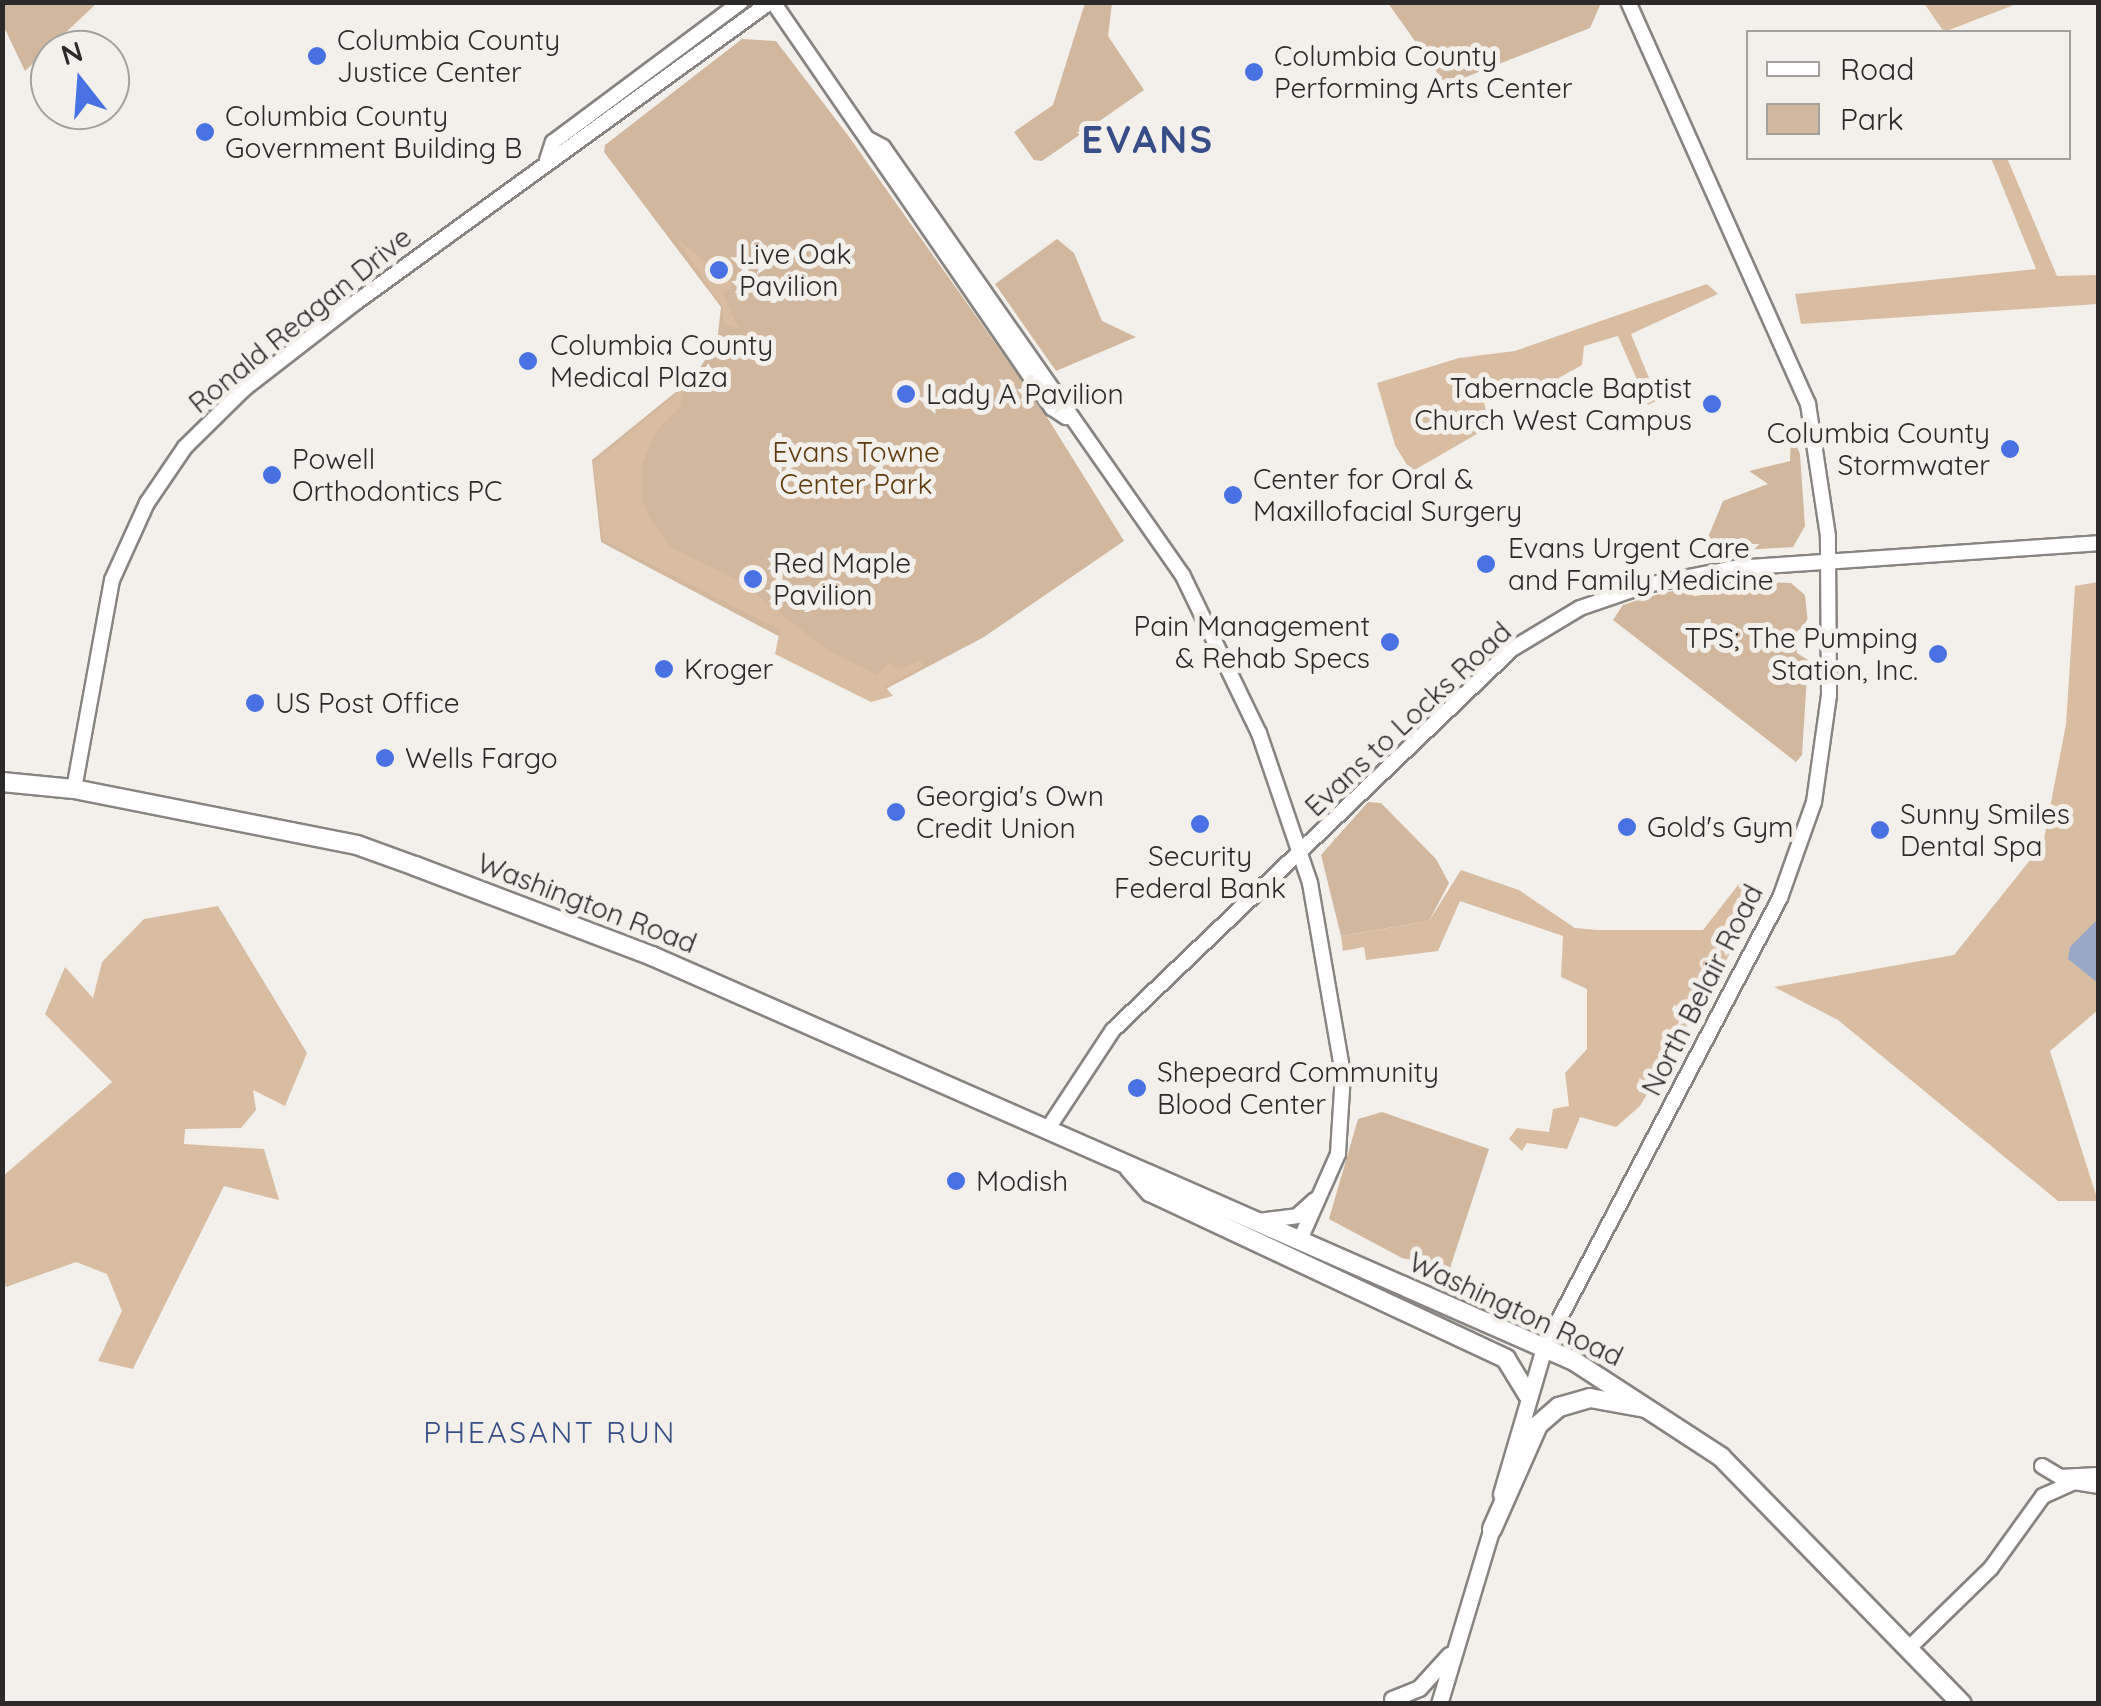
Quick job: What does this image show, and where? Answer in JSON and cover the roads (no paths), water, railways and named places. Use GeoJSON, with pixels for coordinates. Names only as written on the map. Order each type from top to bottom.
{"type":"FeatureCollection","features":[{"type":"Feature","properties":{"kind":"main road","name":"Washington Road"},"geometry":{"type":"LineString","coordinates":[[2,782],[74,788],[358,845],[652,956],[1544,1348],[1654,1410],[1732,1467],[1962,1704]]}},
{"type":"Feature","properties":{"kind":"main road","name":"Washington Road"},"geometry":{"type":"LineString","coordinates":[[1125,1164],[1150,1192],[1506,1359],[1528,1396]]}},
{"type":"Feature","properties":{"kind":"main road","name":"North Belair Road"},"geometry":{"type":"LineString","coordinates":[[1438,1704],[1544,1348]]}},
{"type":"Feature","properties":{"kind":"main road"},"geometry":{"type":"LineString","coordinates":[[1492,1529],[1538,1425],[1559,1407],[1590,1398],[1654,1410]]}},
{"type":"Feature","properties":{"kind":"main road"},"geometry":{"type":"LineString","coordinates":[[1392,1698],[1419,1688],[1454,1648]]}},
{"type":"Feature","properties":{"kind":"street","name":"Ronald Reagan Drive"},"geometry":{"type":"LineString","coordinates":[[547,160],[553,142],[740,2]]}},
{"type":"Feature","properties":{"kind":"street","name":"Ronald Reagan Drive"},"geometry":{"type":"LineString","coordinates":[[74,788],[112,580],[146,503],[185,447],[244,390],[547,160],[564,158],[771,2]]}},
{"type":"Feature","properties":{"kind":"street"},"geometry":{"type":"LineString","coordinates":[[771,2],[868,139],[882,146],[1052,408],[1066,417],[1183,576],[1259,733],[1301,852],[1328,970],[1345,1125],[1322,1192],[1299,1242]]}},
{"type":"Feature","properties":{"kind":"street","name":"North Belair Road"},"geometry":{"type":"LineString","coordinates":[[1544,1348],[1780,898],[1819,780],[1829,695],[1830,563],[1819,461],[1798,371],[1628,2]]}},
{"type":"Feature","properties":{"kind":"street","name":"Evans to Locks Road"},"geometry":{"type":"LineString","coordinates":[[1048,1130],[1114,1030],[1512,649],[1580,608],[1696,574],[2098,543]]}},
{"type":"Feature","properties":{"kind":"street"},"geometry":{"type":"LineString","coordinates":[[1250,1221],[1297,1216],[1322,1192]]}},
{"type":"Feature","properties":{"kind":"street"},"geometry":{"type":"LineString","coordinates":[[2042,1466],[2060,1477],[2098,1475]]}},
{"type":"Feature","properties":{"kind":"street"},"geometry":{"type":"LineString","coordinates":[[1909,1648],[1991,1568],[2043,1496],[2074,1482],[2098,1486]]}},
{"type":"Feature","properties":{"kind":"water"},"geometry":{"type":"Polygon","coordinates":[[[2098,919],[2098,983],[2068,959],[2070,947],[2098,919]]]}},
{"type":"Feature","properties":{"kind":"place","name":"Columbia County Justice Center"},"geometry":{"type":"Point","coordinates":[317,56]}},
{"type":"Feature","properties":{"kind":"place","name":"Columbia County Performing Arts Center"},"geometry":{"type":"Point","coordinates":[1254,72]}},
{"type":"Feature","properties":{"kind":"place","name":"Columbia County Government Building B"},"geometry":{"type":"Point","coordinates":[205,132]}},
{"type":"Feature","properties":{"kind":"place","name":"Live Oak Pavilion"},"geometry":{"type":"Point","coordinates":[719,270]}},
{"type":"Feature","properties":{"kind":"place","name":"Columbia County Medical Plaza"},"geometry":{"type":"Point","coordinates":[528,361]}},
{"type":"Feature","properties":{"kind":"place","name":"Lady A Pavilion"},"geometry":{"type":"Point","coordinates":[906,394]}},
{"type":"Feature","properties":{"kind":"place","name":"Tabernacle Baptist Church West Campus"},"geometry":{"type":"Point","coordinates":[1712,404]}},
{"type":"Feature","properties":{"kind":"place","name":"Columbia County Stormwater"},"geometry":{"type":"Point","coordinates":[2010,449]}},
{"type":"Feature","properties":{"kind":"place","name":"Powell Orthodontics PC"},"geometry":{"type":"Point","coordinates":[272,475]}},
{"type":"Feature","properties":{"kind":"place","name":"Center for Oral & Maxillofacial Surgery"},"geometry":{"type":"Point","coordinates":[1233,495]}},
{"type":"Feature","properties":{"kind":"place","name":"Evans Urgent Care and Family Medicine"},"geometry":{"type":"Point","coordinates":[1486,564]}},
{"type":"Feature","properties":{"kind":"place","name":"Red Maple Pavilion"},"geometry":{"type":"Point","coordinates":[753,579]}},
{"type":"Feature","properties":{"kind":"place","name":"Pain Management & Rehab Specs"},"geometry":{"type":"Point","coordinates":[1390,642]}},
{"type":"Feature","properties":{"kind":"place","name":"TPS; The Pumping Station, Inc."},"geometry":{"type":"Point","coordinates":[1938,654]}},
{"type":"Feature","properties":{"kind":"place","name":"Kroger"},"geometry":{"type":"Point","coordinates":[664,669]}},
{"type":"Feature","properties":{"kind":"place","name":"US Post Office"},"geometry":{"type":"Point","coordinates":[255,703]}},
{"type":"Feature","properties":{"kind":"place","name":"Wells Fargo"},"geometry":{"type":"Point","coordinates":[385,758]}},
{"type":"Feature","properties":{"kind":"place","name":"Georgia's Own Credit Union"},"geometry":{"type":"Point","coordinates":[896,812]}},
{"type":"Feature","properties":{"kind":"place","name":"Security Federal Bank"},"geometry":{"type":"Point","coordinates":[1200,824]}},
{"type":"Feature","properties":{"kind":"place","name":"Gold's Gym"},"geometry":{"type":"Point","coordinates":[1627,827]}},
{"type":"Feature","properties":{"kind":"place","name":"Sunny Smiles Dental Spa"},"geometry":{"type":"Point","coordinates":[1880,830]}},
{"type":"Feature","properties":{"kind":"place","name":"Shepeard Community Blood Center"},"geometry":{"type":"Point","coordinates":[1137,1088]}},
{"type":"Feature","properties":{"kind":"place","name":"Modish"},"geometry":{"type":"Point","coordinates":[956,1181]}},
{"type":"Feature","properties":{"kind":"district","name":"EVANS"},"geometry":{"type":"Point","coordinates":[1148,140]}},
{"type":"Feature","properties":{"kind":"district","name":"PHEASANT RUN"},"geometry":{"type":"Point","coordinates":[550,1432]}},
{"type":"Feature","properties":{"kind":"park label","name":"Evans Towne Center Park"},"geometry":{"type":"Point","coordinates":[856,468]}}]}
